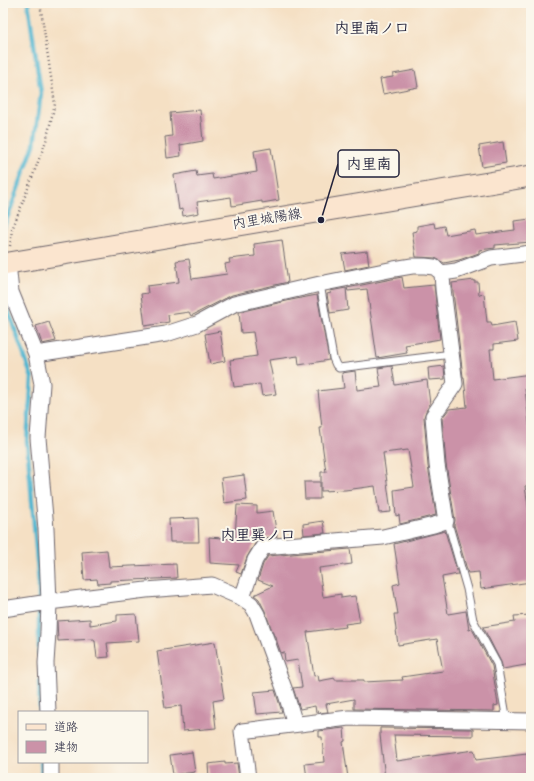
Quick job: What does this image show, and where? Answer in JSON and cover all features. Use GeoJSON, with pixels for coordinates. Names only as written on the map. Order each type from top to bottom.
{"type":"FeatureCollection","features":[{"type":"Feature","properties":{"kind":"main road","name":"内里城陽線"},"geometry":{"type":"LineString","coordinates":[[6,264],[531,176]]}},
{"type":"Feature","properties":{"kind":"street"},"geometry":{"type":"LineString","coordinates":[[36,354],[166,334],[197,324],[234,304],[320,284],[412,266],[434,267],[442,273],[456,271],[491,258],[531,253]]}},
{"type":"Feature","properties":{"kind":"street"},"geometry":{"type":"LineString","coordinates":[[6,264],[11,292],[36,354],[42,384],[38,438],[46,529],[49,602],[46,663],[48,711]]}},
{"type":"Feature","properties":{"kind":"street"},"geometry":{"type":"LineString","coordinates":[[242,598],[255,560],[263,547],[384,537],[446,521],[437,465],[433,416],[455,384],[442,273]]}},
{"type":"Feature","properties":{"kind":"street"},"geometry":{"type":"LineString","coordinates":[[3,609],[146,590],[212,585],[242,598],[251,604],[257,614],[285,691],[295,724]]}},
{"type":"Feature","properties":{"kind":"street"},"geometry":{"type":"LineString","coordinates":[[248,778],[242,731],[349,718],[531,721]]}},
{"type":"Feature","properties":{"kind":"street"},"geometry":{"type":"LineString","coordinates":[[50,763],[51,778]]}},
{"type":"Feature","properties":{"kind":"lane"},"geometry":{"type":"LineString","coordinates":[[320,284],[333,358],[339,368],[452,354]]}},
{"type":"Feature","properties":{"kind":"lane"},"geometry":{"type":"LineString","coordinates":[[446,521],[449,526],[467,589],[474,620],[497,664],[507,721]]}},
{"type":"Feature","properties":{"kind":"path"},"geometry":{"type":"LineString","coordinates":[[6,264],[12,230],[46,141],[55,104],[40,3]]}},
{"type":"Feature","properties":{"kind":"building"},"geometry":{"type":"Polygon","coordinates":[[[415,70],[418,87],[383,94],[380,79],[393,77],[393,74],[415,70]]]}},
{"type":"Feature","properties":{"kind":"building"},"geometry":{"type":"Polygon","coordinates":[[[200,110],[203,141],[180,145],[181,156],[167,158],[165,137],[172,136],[170,113],[200,110]]]}},
{"type":"Feature","properties":{"kind":"building"},"geometry":{"type":"Polygon","coordinates":[[[503,142],[506,163],[482,167],[479,146],[503,142]]]}},
{"type":"Feature","properties":{"kind":"building"},"geometry":{"type":"Polygon","coordinates":[[[271,148],[279,200],[232,206],[231,197],[197,202],[199,213],[183,216],[182,209],[179,210],[174,175],[196,171],[197,176],[212,174],[213,179],[257,172],[254,151],[271,148]]]}},
{"type":"Feature","properties":{"kind":"building"},"geometry":{"type":"Polygon","coordinates":[[[531,219],[531,242],[495,245],[495,248],[479,250],[479,253],[459,260],[444,263],[435,258],[416,257],[412,232],[417,231],[417,226],[434,223],[435,228],[444,226],[446,235],[475,230],[476,235],[515,230],[514,221],[531,219]]]}},
{"type":"Feature","properties":{"kind":"building"},"geometry":{"type":"Polygon","coordinates":[[[282,240],[288,282],[232,295],[191,316],[189,312],[168,315],[169,322],[145,326],[141,294],[148,293],[147,286],[179,282],[176,261],[189,259],[192,279],[227,274],[225,264],[230,263],[229,259],[255,256],[254,244],[282,240]]]}},
{"type":"Feature","properties":{"kind":"building"},"geometry":{"type":"Polygon","coordinates":[[[367,251],[369,265],[345,270],[342,254],[367,251]]]}},
{"type":"Feature","properties":{"kind":"building"},"geometry":{"type":"Polygon","coordinates":[[[402,277],[404,288],[434,285],[440,339],[405,345],[407,353],[377,358],[367,289],[348,291],[347,288],[402,277]]]}},
{"type":"Feature","properties":{"kind":"building"},"geometry":{"type":"Polygon","coordinates":[[[474,280],[474,282],[478,282],[479,295],[484,294],[487,322],[491,322],[492,326],[515,322],[518,341],[494,344],[494,349],[490,349],[493,379],[531,374],[531,388],[525,389],[531,439],[531,485],[525,486],[531,525],[531,582],[481,589],[479,572],[468,573],[454,525],[455,520],[446,464],[442,418],[449,409],[467,407],[452,283],[474,280]]]}},
{"type":"Feature","properties":{"kind":"building"},"geometry":{"type":"Polygon","coordinates":[[[346,288],[348,310],[330,313],[327,294],[331,293],[330,291],[346,288]]]}},
{"type":"Feature","properties":{"kind":"building"},"geometry":{"type":"Polygon","coordinates":[[[317,295],[329,360],[299,365],[298,356],[269,360],[276,394],[262,396],[260,384],[234,387],[230,360],[257,356],[253,332],[241,333],[239,312],[317,295]]]}},
{"type":"Feature","properties":{"kind":"building"},"geometry":{"type":"Polygon","coordinates":[[[49,322],[56,341],[42,344],[36,326],[49,322]]]}},
{"type":"Feature","properties":{"kind":"building"},"geometry":{"type":"Polygon","coordinates":[[[220,331],[225,361],[210,364],[205,334],[220,331]]]}},
{"type":"Feature","properties":{"kind":"building"},"geometry":{"type":"Polygon","coordinates":[[[392,366],[395,385],[427,380],[430,404],[424,417],[428,466],[436,515],[400,524],[399,515],[396,516],[394,490],[414,487],[408,450],[383,453],[391,512],[379,513],[375,486],[345,490],[321,491],[321,472],[326,472],[320,428],[322,428],[318,391],[344,388],[342,373],[355,371],[357,390],[381,387],[378,368],[392,366]]]}},
{"type":"Feature","properties":{"kind":"building"},"geometry":{"type":"Polygon","coordinates":[[[444,366],[445,379],[429,380],[428,368],[444,366]]]}},
{"type":"Feature","properties":{"kind":"building"},"geometry":{"type":"Polygon","coordinates":[[[244,475],[247,500],[224,503],[221,478],[244,475]]]}},
{"type":"Feature","properties":{"kind":"building"},"geometry":{"type":"Polygon","coordinates":[[[304,482],[320,482],[320,499],[305,499],[304,482]]]}},
{"type":"Feature","properties":{"kind":"building"},"geometry":{"type":"Polygon","coordinates":[[[237,505],[257,506],[257,513],[273,511],[277,537],[262,538],[256,542],[247,557],[241,574],[236,572],[239,565],[210,563],[209,537],[235,539],[237,505]]]}},
{"type":"Feature","properties":{"kind":"building"},"geometry":{"type":"Polygon","coordinates":[[[198,518],[199,542],[170,542],[169,519],[198,518]]]}},
{"type":"Feature","properties":{"kind":"building"},"geometry":{"type":"Polygon","coordinates":[[[323,521],[325,533],[304,535],[303,524],[323,521]]]}},
{"type":"Feature","properties":{"kind":"building"},"geometry":{"type":"Polygon","coordinates":[[[445,531],[458,574],[442,577],[448,614],[466,611],[469,630],[472,629],[492,666],[498,705],[494,706],[494,711],[354,709],[354,699],[326,704],[328,712],[318,713],[318,711],[316,712],[315,706],[300,709],[293,688],[302,687],[298,660],[285,662],[284,652],[281,653],[276,636],[274,636],[265,611],[259,599],[254,595],[273,586],[258,580],[263,564],[268,556],[350,549],[352,564],[319,568],[323,597],[341,594],[341,598],[355,596],[360,622],[345,624],[346,627],[307,632],[314,676],[318,675],[319,681],[335,678],[335,680],[364,680],[364,682],[403,680],[402,677],[443,671],[437,639],[398,645],[394,614],[398,614],[393,585],[400,583],[394,544],[445,531]]]}},
{"type":"Feature","properties":{"kind":"building"},"geometry":{"type":"Polygon","coordinates":[[[107,550],[109,567],[176,564],[177,578],[110,581],[110,583],[98,584],[97,579],[84,580],[82,552],[107,550]]]}},
{"type":"Feature","properties":{"kind":"building"},"geometry":{"type":"Polygon","coordinates":[[[136,614],[139,641],[107,643],[109,657],[97,658],[94,639],[58,641],[57,621],[90,619],[90,625],[117,621],[117,615],[136,614]]]}},
{"type":"Feature","properties":{"kind":"building"},"geometry":{"type":"Polygon","coordinates":[[[531,615],[531,664],[503,669],[501,662],[483,627],[515,622],[514,616],[531,615]]]}},
{"type":"Feature","properties":{"kind":"building"},"geometry":{"type":"Polygon","coordinates":[[[215,642],[224,699],[213,701],[216,728],[183,731],[181,706],[165,708],[157,651],[215,642]]]}},
{"type":"Feature","properties":{"kind":"building"},"geometry":{"type":"Polygon","coordinates":[[[275,690],[282,712],[257,714],[254,692],[275,690]]]}},
{"type":"Feature","properties":{"kind":"building"},"geometry":{"type":"Polygon","coordinates":[[[344,728],[345,741],[343,742],[348,778],[307,778],[305,764],[324,762],[322,737],[319,737],[319,731],[344,728]]]}},
{"type":"Feature","properties":{"kind":"building"},"geometry":{"type":"Polygon","coordinates":[[[380,728],[473,729],[473,736],[394,735],[397,761],[474,750],[476,760],[527,754],[530,776],[512,778],[385,778],[380,728]]]}},
{"type":"Feature","properties":{"kind":"building"},"geometry":{"type":"Polygon","coordinates":[[[192,752],[195,772],[173,775],[170,755],[192,752]]]}},
{"type":"Feature","properties":{"kind":"building"},"geometry":{"type":"Polygon","coordinates":[[[225,762],[225,764],[237,763],[239,778],[209,778],[208,764],[225,762]]]}},
{"type":"Feature","properties":{"kind":"waterway"},"geometry":{"type":"LineString","coordinates":[[3,229],[34,145],[41,93],[28,3]]}},
{"type":"Feature","properties":{"kind":"waterway"},"geometry":{"type":"LineString","coordinates":[[3,295],[32,378],[27,441],[39,584],[39,654]]}},
{"type":"Feature","properties":{"kind":"waterway"},"geometry":{"type":"LineString","coordinates":[[39,681],[40,711]]}},
{"type":"Feature","properties":{"kind":"waterway"},"geometry":{"type":"LineString","coordinates":[[41,763],[42,778]]}},
{"type":"Feature","properties":{"kind":"place","name":"内里南"},"geometry":{"type":"Point","coordinates":[321,220]}},
{"type":"Feature","properties":{"kind":"district","name":"内里南ノ口"},"geometry":{"type":"Point","coordinates":[372,30]}},
{"type":"Feature","properties":{"kind":"district","name":"内里巽ノ口"},"geometry":{"type":"Point","coordinates":[258,537]}}]}
